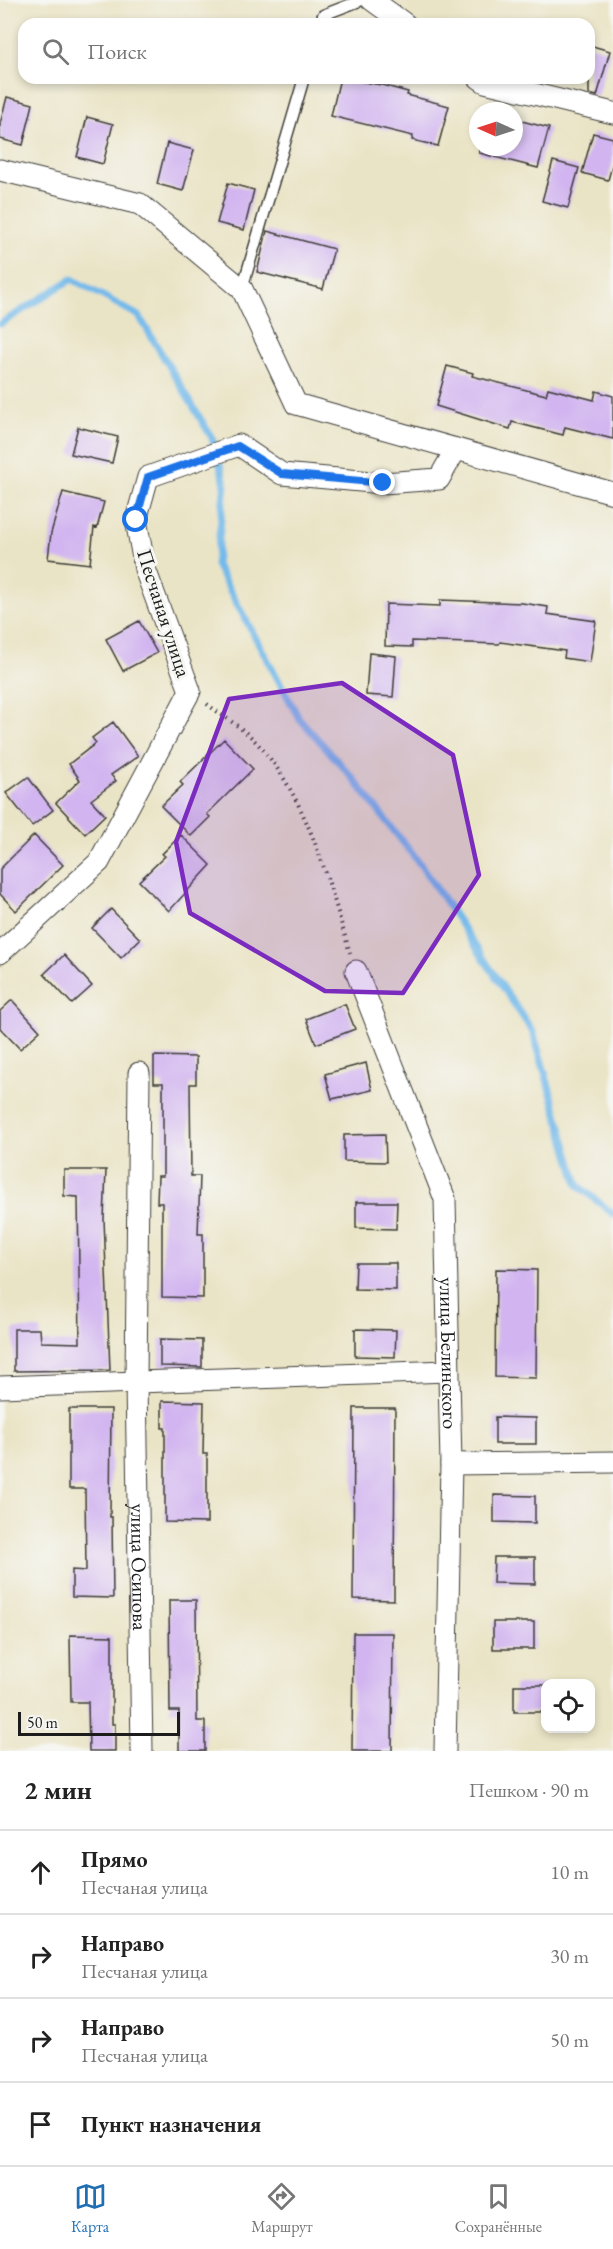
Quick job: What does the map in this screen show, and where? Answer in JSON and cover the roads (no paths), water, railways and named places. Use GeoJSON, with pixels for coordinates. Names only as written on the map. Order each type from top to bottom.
{"type":"FeatureCollection","features":[{"type":"Feature","properties":{"kind":"street"},"geometry":{"type":"LineString","coordinates":[[372,0],[397,18]]}},
{"type":"Feature","properties":{"kind":"street"},"geometry":{"type":"LineString","coordinates":[[492,84],[613,113]]}},
{"type":"Feature","properties":{"kind":"street"},"geometry":{"type":"LineString","coordinates":[[0,170],[140,204],[242,289],[296,404],[613,493]]}},
{"type":"Feature","properties":{"kind":"street","name":"Песчаная улица"},"geometry":{"type":"LineString","coordinates":[[0,953],[99,862],[190,690],[145,569],[136,520],[148,477],[238,446],[282,474],[383,483],[439,479],[456,449]]}},
{"type":"Feature","properties":{"kind":"street","name":"улица Белинского"},"geometry":{"type":"LineString","coordinates":[[356,971],[445,1199],[451,1464],[445,1751]]}},
{"type":"Feature","properties":{"kind":"street","name":"улица Осипова"},"geometry":{"type":"LineString","coordinates":[[139,1073],[136,1382],[142,1751]]}},
{"type":"Feature","properties":{"kind":"street"},"geometry":{"type":"LineString","coordinates":[[0,1388],[448,1371]]}},
{"type":"Feature","properties":{"kind":"street"},"geometry":{"type":"LineString","coordinates":[[451,1464],[613,1462]]}},
{"type":"Feature","properties":{"kind":"lane"},"geometry":{"type":"LineString","coordinates":[[322,18],[323,15],[362,0]]}},
{"type":"Feature","properties":{"kind":"lane"},"geometry":{"type":"LineString","coordinates":[[242,289],[302,84]]}},
{"type":"Feature","properties":{"kind":"waterway"},"geometry":{"type":"LineString","coordinates":[[0,324],[72,279],[139,316],[212,438],[225,483],[216,565],[299,718],[352,777],[420,864],[533,1032],[578,1185],[613,1214]]}}]}
